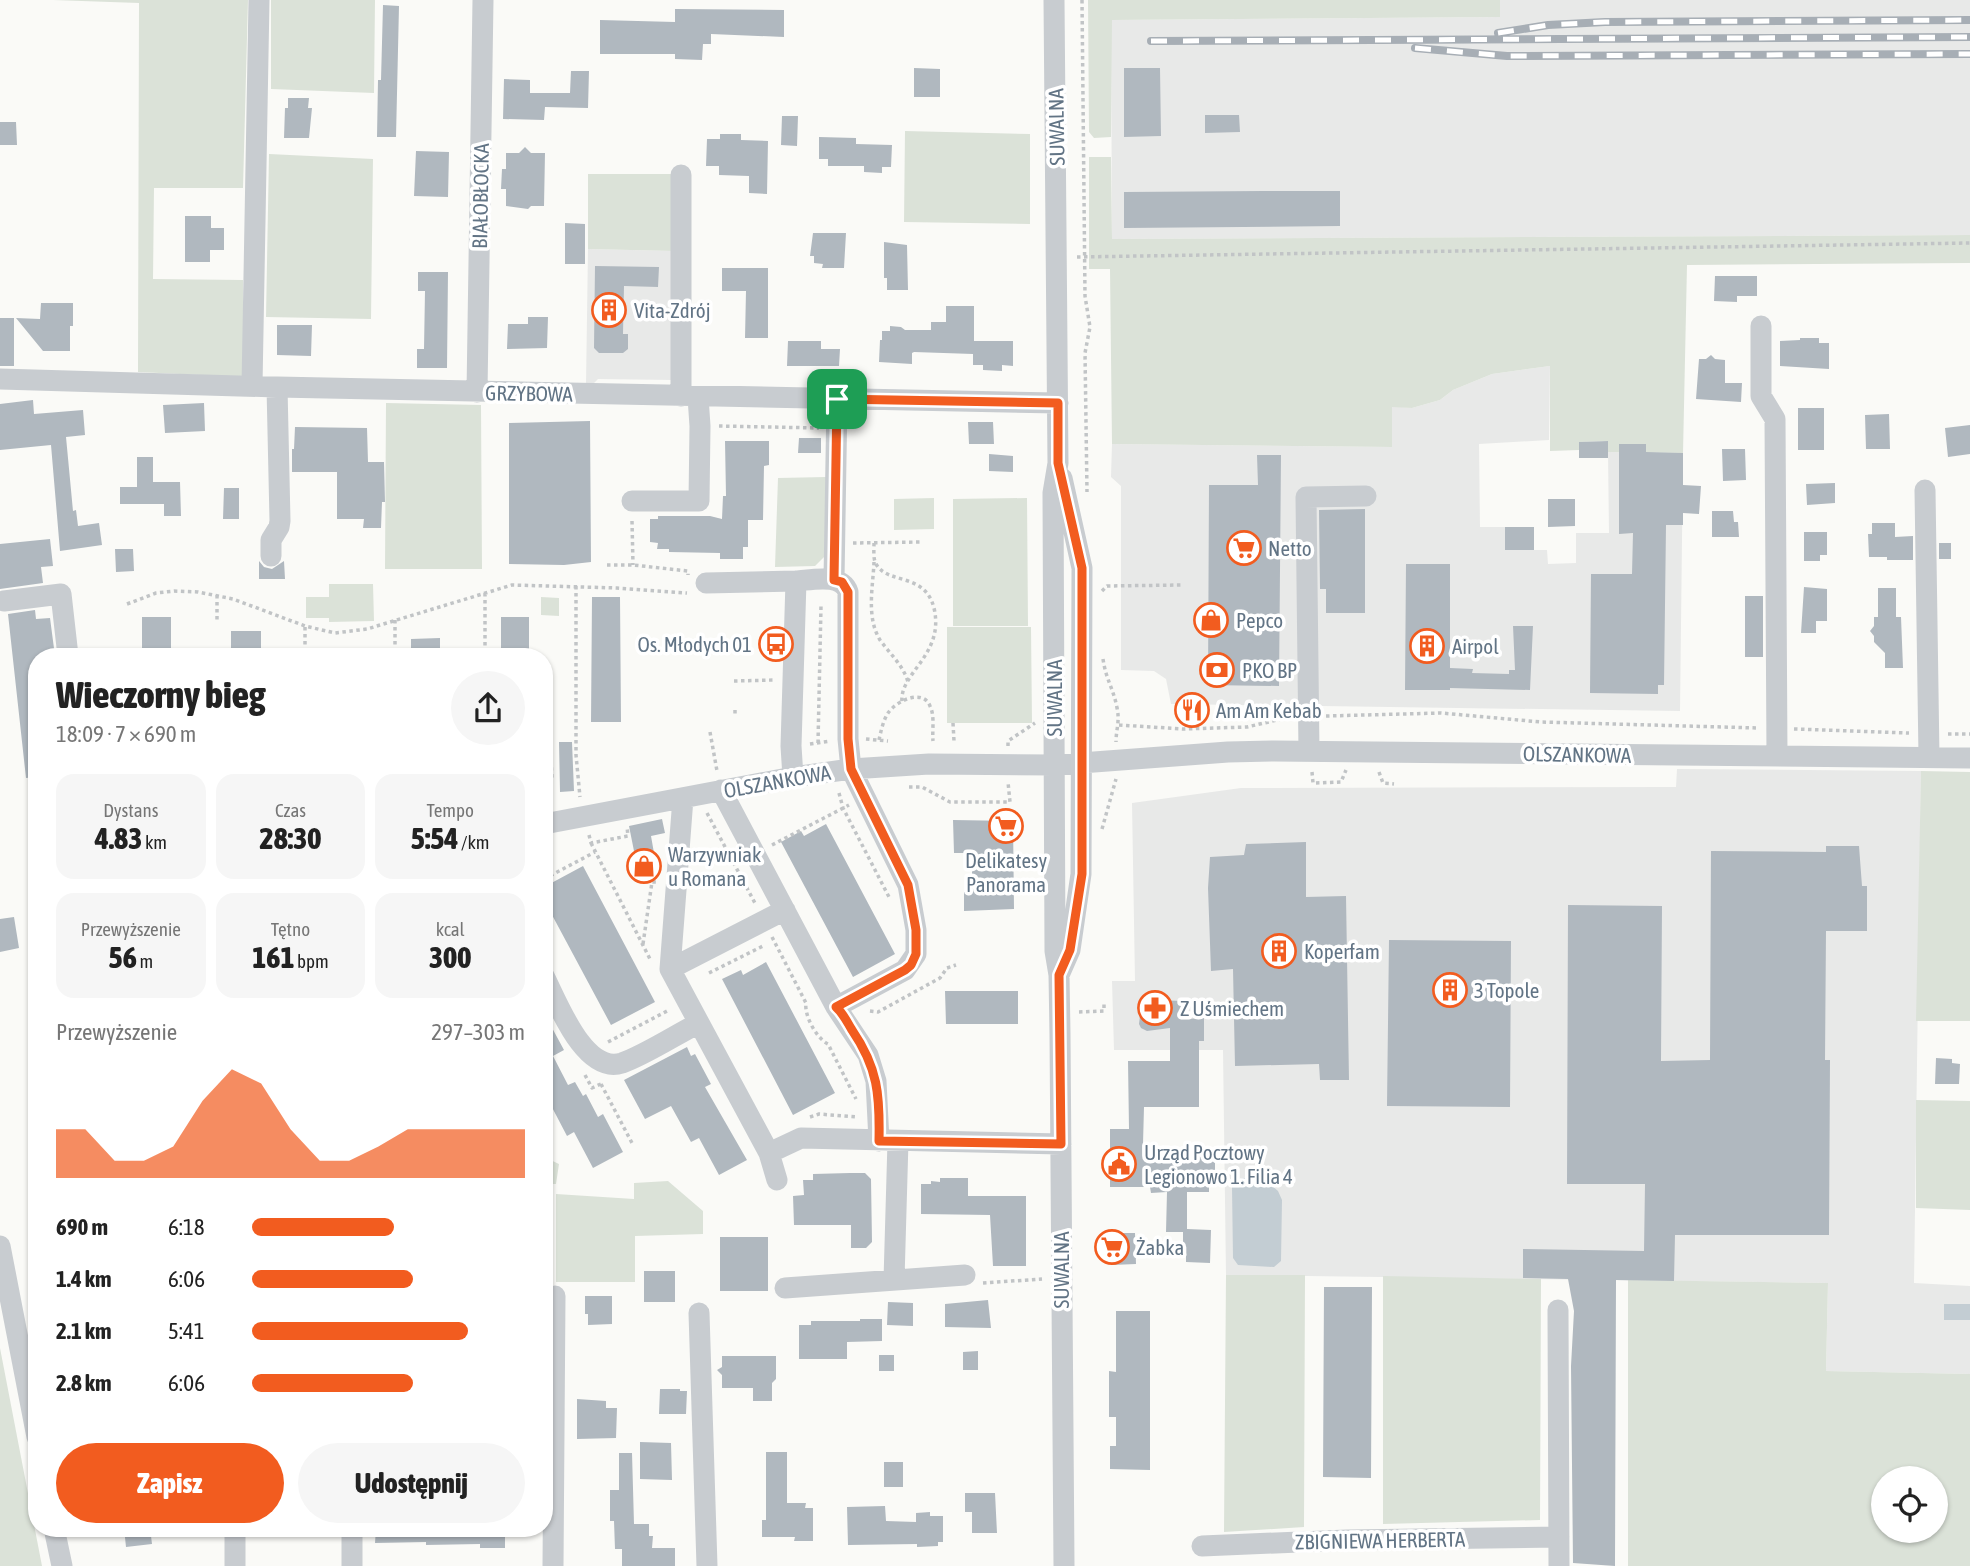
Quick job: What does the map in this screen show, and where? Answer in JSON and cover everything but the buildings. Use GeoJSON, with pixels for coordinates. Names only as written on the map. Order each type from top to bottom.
{"type":"FeatureCollection","features":[{"type":"Feature","properties":{"kind":"street"},"geometry":{"type":"LineString","coordinates":[[252,386],[259,0]]}},
{"type":"Feature","properties":{"kind":"street","name":"BIAŁOBŁOCKA"},"geometry":{"type":"LineString","coordinates":[[477,391],[483,0]]}},
{"type":"Feature","properties":{"kind":"street","name":"SUWALNA"},"geometry":{"type":"LineString","coordinates":[[1054,0],[1058,403],[1058,463],[1053,493],[1055,951],[1059,975],[1064,1566]]}},
{"type":"Feature","properties":{"kind":"street"},"geometry":{"type":"LineString","coordinates":[[632,501],[699,501],[700,426],[689,396],[681,175]]}},
{"type":"Feature","properties":{"kind":"street"},"geometry":{"type":"LineString","coordinates":[[1761,326],[1761,396],[1775,419],[1777,756]]}},
{"type":"Feature","properties":{"kind":"street","name":"GRZYBOWA"},"geometry":{"type":"LineString","coordinates":[[0,379],[1058,403]]}},
{"type":"Feature","properties":{"kind":"street"},"geometry":{"type":"LineString","coordinates":[[271,556],[271,540],[279,527],[277,387]]}},
{"type":"Feature","properties":{"kind":"street"},"geometry":{"type":"LineString","coordinates":[[834,580],[837,399]]}},
{"type":"Feature","properties":{"kind":"street","name":"SUWALNA"},"geometry":{"type":"LineString","coordinates":[[1058,463],[1082,568],[1082,874],[1070,950],[1059,975]]}},
{"type":"Feature","properties":{"kind":"street"},"geometry":{"type":"LineString","coordinates":[[1925,490],[1929,757]]}},
{"type":"Feature","properties":{"kind":"street"},"geometry":{"type":"LineString","coordinates":[[1308,751],[1306,497],[1366,496]]}},
{"type":"Feature","properties":{"kind":"street"},"geometry":{"type":"LineString","coordinates":[[694,585],[834,580],[842,582],[848,592],[848,727],[851,769],[908,885],[916,930],[916,954],[911,965],[905,970],[836,1007]]}},
{"type":"Feature","properties":{"kind":"street"},"geometry":{"type":"LineString","coordinates":[[793,777],[791,746],[796,581]]}},
{"type":"Feature","properties":{"kind":"street"},"geometry":{"type":"LineString","coordinates":[[4,600],[61,594],[67,648]]}},
{"type":"Feature","properties":{"kind":"street","name":"OLSZANKOWA"},"geometry":{"type":"LineString","coordinates":[[553,822],[693,801],[719,783],[929,764],[1054,765],[1228,752],[1308,751],[1970,758]]}},
{"type":"Feature","properties":{"kind":"street"},"geometry":{"type":"LineString","coordinates":[[719,783],[836,1007],[873,1067],[889,1141],[894,1280]]}},
{"type":"Feature","properties":{"kind":"street"},"geometry":{"type":"LineString","coordinates":[[693,801],[661,967],[699,1023],[769,1153],[777,1180]]}},
{"type":"Feature","properties":{"kind":"street"},"geometry":{"type":"LineString","coordinates":[[661,967],[785,909]]}},
{"type":"Feature","properties":{"kind":"street"},"geometry":{"type":"LineString","coordinates":[[553,994],[580,1046],[598,1061],[619,1064],[699,1023]]}},
{"type":"Feature","properties":{"kind":"street"},"geometry":{"type":"LineString","coordinates":[[769,1153],[801,1138],[1061,1144]]}},
{"type":"Feature","properties":{"kind":"street"},"geometry":{"type":"LineString","coordinates":[[0,1246],[28,1391]]}},
{"type":"Feature","properties":{"kind":"street"},"geometry":{"type":"LineString","coordinates":[[785,1287],[965,1275]]}},
{"type":"Feature","properties":{"kind":"street"},"geometry":{"type":"LineString","coordinates":[[554,1566],[555,1296]]}},
{"type":"Feature","properties":{"kind":"street"},"geometry":{"type":"LineString","coordinates":[[1558,1310],[1559,1566]]}},
{"type":"Feature","properties":{"kind":"street"},"geometry":{"type":"LineString","coordinates":[[699,1312],[706,1566]]}},
{"type":"Feature","properties":{"kind":"street"},"geometry":{"type":"LineString","coordinates":[[56,1537],[62,1566]]}},
{"type":"Feature","properties":{"kind":"street"},"geometry":{"type":"LineString","coordinates":[[235,1537],[235,1566]]}},
{"type":"Feature","properties":{"kind":"street"},"geometry":{"type":"LineString","coordinates":[[352,1537],[352,1566]]}},
{"type":"Feature","properties":{"kind":"street","name":"ZBIGNIEWA HERBERTA"},"geometry":{"type":"LineString","coordinates":[[1202,1546],[1347,1540],[1559,1537]]}},
{"type":"Feature","properties":{"kind":"path"},"geometry":{"type":"LineString","coordinates":[[1082,0],[1085,296],[1090,327],[1085,353],[1087,505]]}},
{"type":"Feature","properties":{"kind":"path"},"geometry":{"type":"LineString","coordinates":[[1093,257],[1970,243]]}},
{"type":"Feature","properties":{"kind":"path"},"geometry":{"type":"LineString","coordinates":[[700,426],[828,428]]}},
{"type":"Feature","properties":{"kind":"path"},"geometry":{"type":"LineString","coordinates":[[632,533],[633,565]]}},
{"type":"Feature","properties":{"kind":"path"},"geometry":{"type":"LineString","coordinates":[[834,543],[920,542]]}},
{"type":"Feature","properties":{"kind":"path"},"geometry":{"type":"LineString","coordinates":[[874,543],[874,624],[878,636],[903,669],[908,682]]}},
{"type":"Feature","properties":{"kind":"path"},"geometry":{"type":"LineString","coordinates":[[874,562],[887,574],[911,582],[924,590],[934,607],[936,628],[931,647],[908,682],[902,694],[902,702]]}},
{"type":"Feature","properties":{"kind":"path"},"geometry":{"type":"LineString","coordinates":[[127,604],[156,593],[174,591],[217,595],[305,626],[335,633],[367,629],[512,585],[694,585],[688,571],[607,565]]}},
{"type":"Feature","properties":{"kind":"path"},"geometry":{"type":"LineString","coordinates":[[1103,582],[1102,591],[1107,586],[1181,585]]}},
{"type":"Feature","properties":{"kind":"path"},"geometry":{"type":"LineString","coordinates":[[576,586],[577,777],[584,817]]}},
{"type":"Feature","properties":{"kind":"path"},"geometry":{"type":"LineString","coordinates":[[485,593],[485,648]]}},
{"type":"Feature","properties":{"kind":"path"},"geometry":{"type":"LineString","coordinates":[[217,595],[217,623]]}},
{"type":"Feature","properties":{"kind":"path"},"geometry":{"type":"LineString","coordinates":[[818,743],[821,606]]}},
{"type":"Feature","properties":{"kind":"path"},"geometry":{"type":"LineString","coordinates":[[395,620],[395,648]]}},
{"type":"Feature","properties":{"kind":"path"},"geometry":{"type":"LineString","coordinates":[[305,626],[305,648]]}},
{"type":"Feature","properties":{"kind":"path"},"geometry":{"type":"LineString","coordinates":[[1096,668],[1102,649],[1105,678],[1114,698],[1119,725],[1113,747],[1123,746]]}},
{"type":"Feature","properties":{"kind":"path"},"geometry":{"type":"LineString","coordinates":[[734,681],[766,680]]}},
{"type":"Feature","properties":{"kind":"path"},"geometry":{"type":"LineString","coordinates":[[879,740],[888,713],[902,702],[916,698],[927,701],[932,712],[933,741]]}},
{"type":"Feature","properties":{"kind":"path"},"geometry":{"type":"LineString","coordinates":[[735,710],[735,717]]}},
{"type":"Feature","properties":{"kind":"path"},"geometry":{"type":"LineString","coordinates":[[1119,725],[1183,729],[1247,727],[1293,716],[1441,713],[1541,722],[1970,734]]}},
{"type":"Feature","properties":{"kind":"path"},"geometry":{"type":"LineString","coordinates":[[1008,740],[1036,722]]}},
{"type":"Feature","properties":{"kind":"path"},"geometry":{"type":"LineString","coordinates":[[953,723],[954,741]]}},
{"type":"Feature","properties":{"kind":"path"},"geometry":{"type":"LineString","coordinates":[[710,732],[719,783]]}},
{"type":"Feature","properties":{"kind":"path"},"geometry":{"type":"LineString","coordinates":[[862,738],[888,741]]}},
{"type":"Feature","properties":{"kind":"path"},"geometry":{"type":"LineString","coordinates":[[802,745],[833,741]]}},
{"type":"Feature","properties":{"kind":"path"},"geometry":{"type":"LineString","coordinates":[[1100,836],[1116,787],[1116,774]]}},
{"type":"Feature","properties":{"kind":"path"},"geometry":{"type":"LineString","coordinates":[[693,801],[764,921],[806,1003],[805,1010],[821,1041],[828,1044],[860,1107]]}},
{"type":"Feature","properties":{"kind":"path"},"geometry":{"type":"LineString","coordinates":[[843,808],[890,900]]}},
{"type":"Feature","properties":{"kind":"path"},"geometry":{"type":"LineString","coordinates":[[591,843],[643,946],[661,967]]}},
{"type":"Feature","properties":{"kind":"path"},"geometry":{"type":"LineString","coordinates":[[553,874],[595,852]]}},
{"type":"Feature","properties":{"kind":"path"},"geometry":{"type":"LineString","coordinates":[[643,946],[652,882]]}},
{"type":"Feature","properties":{"kind":"path"},"geometry":{"type":"LineString","coordinates":[[911,965],[918,968],[927,985]]}},
{"type":"Feature","properties":{"kind":"path"},"geometry":{"type":"LineString","coordinates":[[1077,1012],[1104,1011],[1104,1002]]}},
{"type":"Feature","properties":{"kind":"path"},"geometry":{"type":"LineString","coordinates":[[589,1052],[674,1007]]}},
{"type":"Feature","properties":{"kind":"path"},"geometry":{"type":"LineString","coordinates":[[1096,1011],[1096,1017]]}},
{"type":"Feature","properties":{"kind":"path"},"geometry":{"type":"LineString","coordinates":[[601,1084],[632,1143]]}},
{"type":"Feature","properties":{"kind":"path"},"geometry":{"type":"LineString","coordinates":[[965,1275],[981,1284],[1044,1279]]}},
{"type":"Feature","properties":{"kind":"shaded area"},"geometry":{"type":"Polygon","coordinates":[[[53,0],[248,0],[243,188],[154,188],[153,279],[243,280],[243,377],[138,372],[139,3],[53,0]]]}},
{"type":"Feature","properties":{"kind":"shaded area"},"geometry":{"type":"Polygon","coordinates":[[[271,0],[375,0],[374,93],[271,89],[271,0]]]}},
{"type":"Feature","properties":{"kind":"shaded area"},"geometry":{"type":"Polygon","coordinates":[[[1088,0],[1500,0],[1500,17],[1112,20],[1111,137],[1094,138],[1089,132],[1088,0]]]}},
{"type":"Feature","properties":{"kind":"shaded area"},"geometry":{"type":"Polygon","coordinates":[[[1500,0],[1970,0],[1970,235],[1112,239],[1111,20],[1499,17],[1500,0]]]}},
{"type":"Feature","properties":{"kind":"shaded area"},"geometry":{"type":"Polygon","coordinates":[[[905,131],[1030,134],[1030,224],[904,222],[905,131]]]}},
{"type":"Feature","properties":{"kind":"shaded area"},"geometry":{"type":"Polygon","coordinates":[[[269,154],[373,159],[371,319],[266,317],[269,154]]]}},
{"type":"Feature","properties":{"kind":"shaded area"},"geometry":{"type":"Polygon","coordinates":[[[1089,157],[1111,157],[1112,239],[1970,235],[1970,263],[1687,265],[1683,453],[1608,452],[1608,441],[1579,442],[1579,450],[1550,451],[1550,366],[1492,374],[1453,390],[1440,400],[1412,408],[1392,407],[1392,447],[1112,444],[1110,269],[1089,269],[1089,157]]]}},
{"type":"Feature","properties":{"kind":"shaded area"},"geometry":{"type":"Polygon","coordinates":[[[588,174],[674,174],[674,251],[588,249],[588,174]]]}},
{"type":"Feature","properties":{"kind":"shaded area"},"geometry":{"type":"Polygon","coordinates":[[[588,249],[674,251],[673,380],[598,379],[592,385],[586,385],[588,249]]]}},
{"type":"Feature","properties":{"kind":"shaded area"},"geometry":{"type":"Polygon","coordinates":[[[1550,366],[1549,440],[1479,444],[1480,527],[1505,527],[1505,550],[1547,550],[1548,564],[1576,563],[1576,533],[1609,533],[1608,452],[1683,453],[1680,711],[1171,704],[1166,679],[1154,671],[1121,670],[1121,486],[1111,477],[1112,444],[1391,447],[1392,406],[1412,408],[1440,400],[1453,390],[1492,374],[1550,366]]]}},
{"type":"Feature","properties":{"kind":"shaded area"},"geometry":{"type":"Polygon","coordinates":[[[386,403],[481,405],[482,569],[385,569],[386,403]]]}},
{"type":"Feature","properties":{"kind":"shaded area"},"geometry":{"type":"Polygon","coordinates":[[[826,477],[825,556],[815,566],[775,567],[778,478],[826,477]]]}},
{"type":"Feature","properties":{"kind":"shaded area"},"geometry":{"type":"Polygon","coordinates":[[[934,498],[934,529],[894,530],[894,499],[934,498]]]}},
{"type":"Feature","properties":{"kind":"shaded area"},"geometry":{"type":"Polygon","coordinates":[[[1027,498],[1028,626],[953,626],[953,499],[1027,498]]]}},
{"type":"Feature","properties":{"kind":"shaded area"},"geometry":{"type":"Polygon","coordinates":[[[329,584],[373,584],[374,621],[329,622],[329,618],[306,618],[306,597],[329,597],[329,584]]]}},
{"type":"Feature","properties":{"kind":"shaded area"},"geometry":{"type":"Polygon","coordinates":[[[541,597],[559,598],[559,616],[541,615],[541,597]]]}},
{"type":"Feature","properties":{"kind":"shaded area"},"geometry":{"type":"Polygon","coordinates":[[[947,627],[1031,627],[1032,723],[947,723],[947,627]]]}},
{"type":"Feature","properties":{"kind":"shaded area"},"geometry":{"type":"Polygon","coordinates":[[[1677,769],[1921,771],[1914,1283],[1970,1286],[1970,1374],[1826,1371],[1828,1283],[1226,1275],[1223,1050],[1114,1050],[1112,981],[1135,981],[1132,803],[1241,788],[1676,787],[1677,769]]]}},
{"type":"Feature","properties":{"kind":"shaded area"},"geometry":{"type":"Polygon","coordinates":[[[1921,771],[1970,772],[1970,1021],[1916,1021],[1921,771]]]}},
{"type":"Feature","properties":{"kind":"shaded area"},"geometry":{"type":"Polygon","coordinates":[[[1916,1100],[1970,1101],[1970,1210],[1916,1208],[1916,1100]]]}},
{"type":"Feature","properties":{"kind":"shaded area"},"geometry":{"type":"Polygon","coordinates":[[[553,1161],[559,1164],[556,1184],[553,1184],[553,1161]]]}},
{"type":"Feature","properties":{"kind":"shaded area"},"geometry":{"type":"Polygon","coordinates":[[[1242,1178],[1263,1178],[1278,1191],[1282,1200],[1281,1261],[1274,1267],[1238,1265],[1233,1258],[1232,1187],[1242,1178]]]}},
{"type":"Feature","properties":{"kind":"shaded area"},"geometry":{"type":"Polygon","coordinates":[[[668,1181],[703,1211],[703,1234],[635,1236],[635,1282],[556,1282],[556,1194],[634,1199],[634,1183],[668,1181]]]}},
{"type":"Feature","properties":{"kind":"shaded area"},"geometry":{"type":"Polygon","coordinates":[[[1226,1275],[1305,1275],[1304,1527],[1224,1532],[1226,1275]]]}},
{"type":"Feature","properties":{"kind":"shaded area"},"geometry":{"type":"Polygon","coordinates":[[[1383,1276],[1541,1279],[1540,1520],[1383,1524],[1383,1276]]]}},
{"type":"Feature","properties":{"kind":"shaded area"},"geometry":{"type":"Polygon","coordinates":[[[1628,1280],[1828,1283],[1826,1371],[1970,1374],[1970,1566],[1628,1566],[1628,1280]]]}},
{"type":"Feature","properties":{"kind":"shaded area"},"geometry":{"type":"Polygon","coordinates":[[[1944,1304],[1970,1304],[1970,1320],[1944,1320],[1944,1304]]]}},
{"type":"Feature","properties":{"kind":"shaded area"},"geometry":{"type":"Polygon","coordinates":[[[0,1348],[28,1493],[28,1537],[36,1537],[42,1566],[0,1566],[0,1348]]]}},
{"type":"Feature","properties":{"kind":"railway"},"geometry":{"type":"LineString","coordinates":[[1498,33],[1548,25],[1605,22],[1970,20]]}},
{"type":"Feature","properties":{"kind":"railway"},"geometry":{"type":"LineString","coordinates":[[1151,41],[1970,37]]}},
{"type":"Feature","properties":{"kind":"railway"},"geometry":{"type":"LineString","coordinates":[[1415,48],[1507,56],[1970,54]]}},
{"type":"Feature","properties":{"kind":"place","name":"Vita-Zdrój"},"geometry":{"type":"Point","coordinates":[609,310]}},
{"type":"Feature","properties":{"kind":"place","name":"Netto"},"geometry":{"type":"Point","coordinates":[1244,548]}},
{"type":"Feature","properties":{"kind":"place","name":"Pepco"},"geometry":{"type":"Point","coordinates":[1211,620]}},
{"type":"Feature","properties":{"kind":"place","name":"Os. Młodych 01"},"geometry":{"type":"Point","coordinates":[776,644]}},
{"type":"Feature","properties":{"kind":"place","name":"Airpol"},"geometry":{"type":"Point","coordinates":[1427,646]}},
{"type":"Feature","properties":{"kind":"place","name":"PKO BP"},"geometry":{"type":"Point","coordinates":[1217,670]}},
{"type":"Feature","properties":{"kind":"place","name":"Am Am Kebab"},"geometry":{"type":"Point","coordinates":[1192,710]}},
{"type":"Feature","properties":{"kind":"place","name":"Delikatesy Panorama"},"geometry":{"type":"Point","coordinates":[1006,826]}},
{"type":"Feature","properties":{"kind":"place","name":"Warzywniak u Romana"},"geometry":{"type":"Point","coordinates":[644,866]}},
{"type":"Feature","properties":{"kind":"place","name":"Koperfam"},"geometry":{"type":"Point","coordinates":[1279,951]}},
{"type":"Feature","properties":{"kind":"place","name":"3 Topole"},"geometry":{"type":"Point","coordinates":[1450,990]}},
{"type":"Feature","properties":{"kind":"place","name":"Z Uśmiechem"},"geometry":{"type":"Point","coordinates":[1155,1008]}},
{"type":"Feature","properties":{"kind":"place","name":"Urząd Pocztowy Legionowo 1. Filia 4"},"geometry":{"type":"Point","coordinates":[1119,1164]}},
{"type":"Feature","properties":{"kind":"place","name":"Żabka"},"geometry":{"type":"Point","coordinates":[1112,1247]}},
{"type":"Feature","properties":{"kind":"route"},"geometry":{"type":"LineString","coordinates":[[837,399],[1058,403],[1058,463],[1082,568],[1082,874],[1070,950],[1059,975],[1061,1144],[879,1141],[880,1124],[873,1067],[836,1007],[905,970],[911,965],[916,954],[916,930],[908,885],[851,769],[848,739],[848,592],[842,582],[834,580],[837,399]]}}]}
